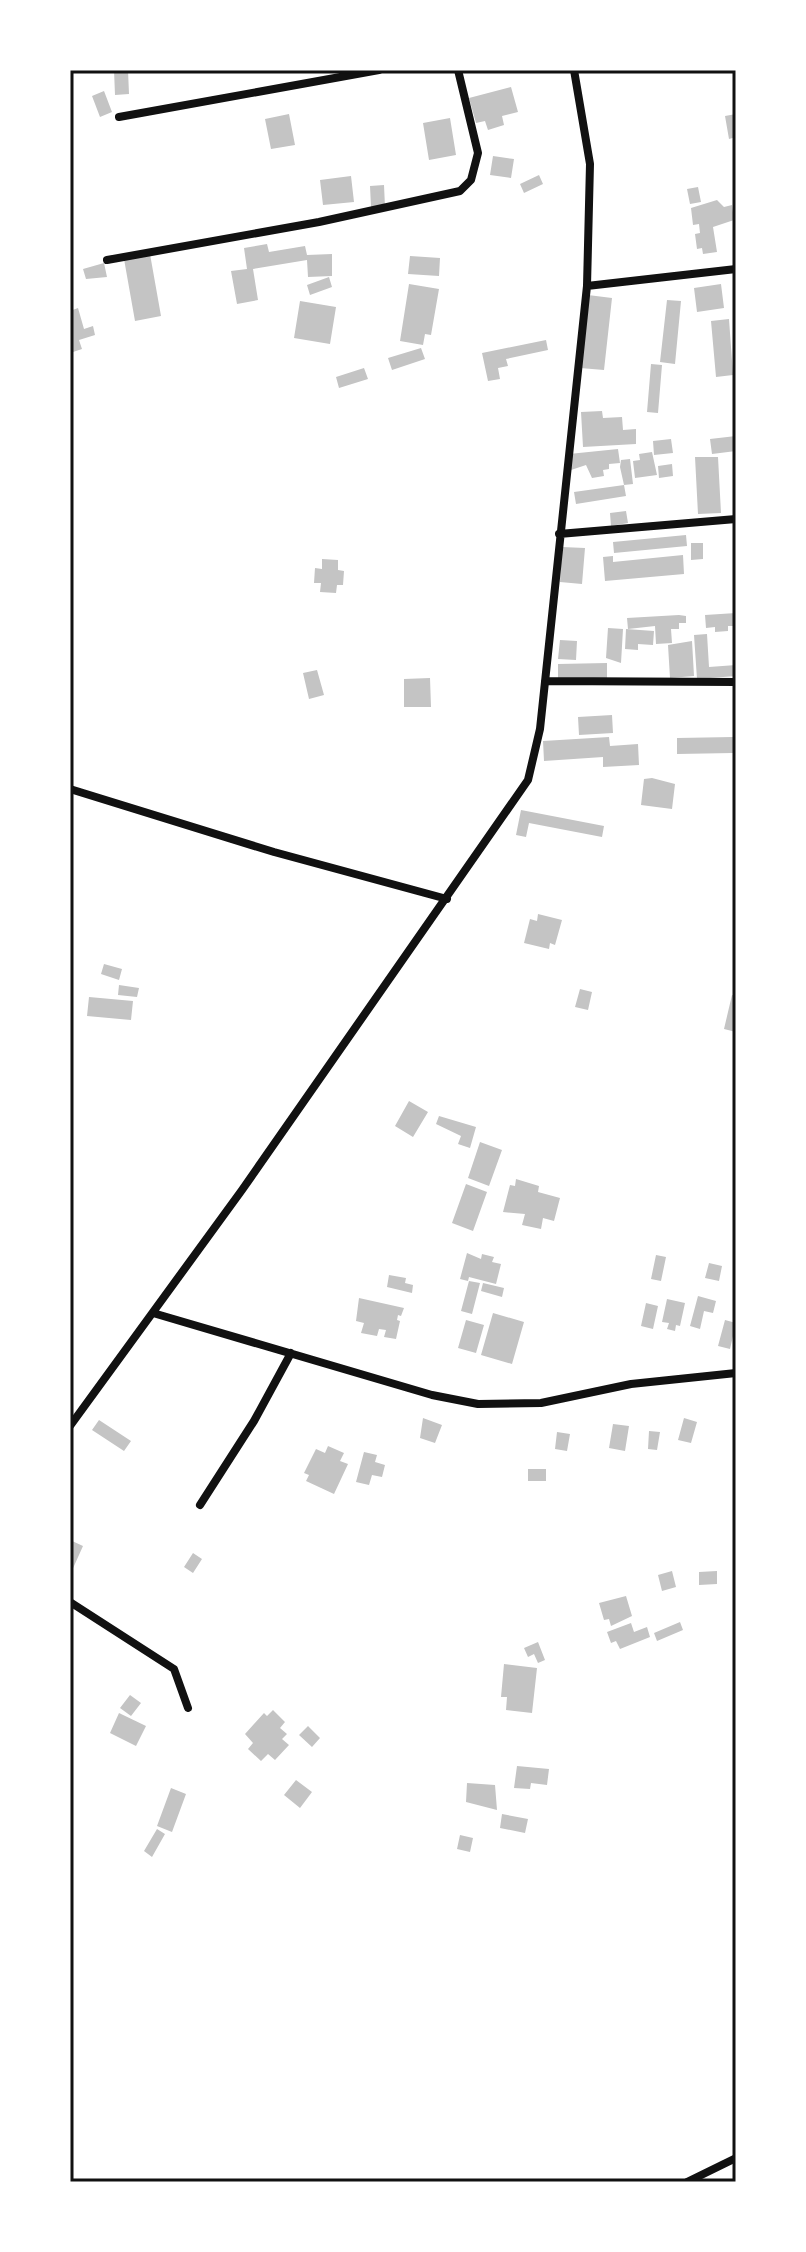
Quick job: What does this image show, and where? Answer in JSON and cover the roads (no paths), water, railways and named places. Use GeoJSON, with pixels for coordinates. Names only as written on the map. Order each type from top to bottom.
{"type":"FeatureCollection","features":[{"type":"Feature","properties":{"kind":"street"},"geometry":{"type":"LineString","coordinates":[[119,117],[379,70]]}},
{"type":"Feature","properties":{"kind":"street"},"geometry":{"type":"LineString","coordinates":[[107,260],[319,222],[460,191],[471,180],[478,164],[478,153],[458,70]]}},
{"type":"Feature","properties":{"kind":"street"},"geometry":{"type":"LineString","coordinates":[[70,1426],[447,899],[528,780],[536,758],[587,286],[590,164],[574,70]]}},
{"type":"Feature","properties":{"kind":"street"},"geometry":{"type":"LineString","coordinates":[[587,286],[736,269]]}},
{"type":"Feature","properties":{"kind":"street"},"geometry":{"type":"LineString","coordinates":[[559,534],[736,519]]}},
{"type":"Feature","properties":{"kind":"street"},"geometry":{"type":"LineString","coordinates":[[545,681],[736,682]]}},
{"type":"Feature","properties":{"kind":"street"},"geometry":{"type":"LineString","coordinates":[[70,789],[274,852],[447,899]]}},
{"type":"Feature","properties":{"kind":"street"},"geometry":{"type":"LineString","coordinates":[[153,1313],[432,1395],[478,1404],[541,1403],[631,1384],[736,1373]]}},
{"type":"Feature","properties":{"kind":"street"},"geometry":{"type":"LineString","coordinates":[[200,1505],[254,1421],[291,1353]]}},
{"type":"Feature","properties":{"kind":"street"},"geometry":{"type":"LineString","coordinates":[[70,1602],[174,1669],[188,1708]]}},
{"type":"Feature","properties":{"kind":"street"},"geometry":{"type":"LineString","coordinates":[[687,2182],[736,2158]]}}]}
